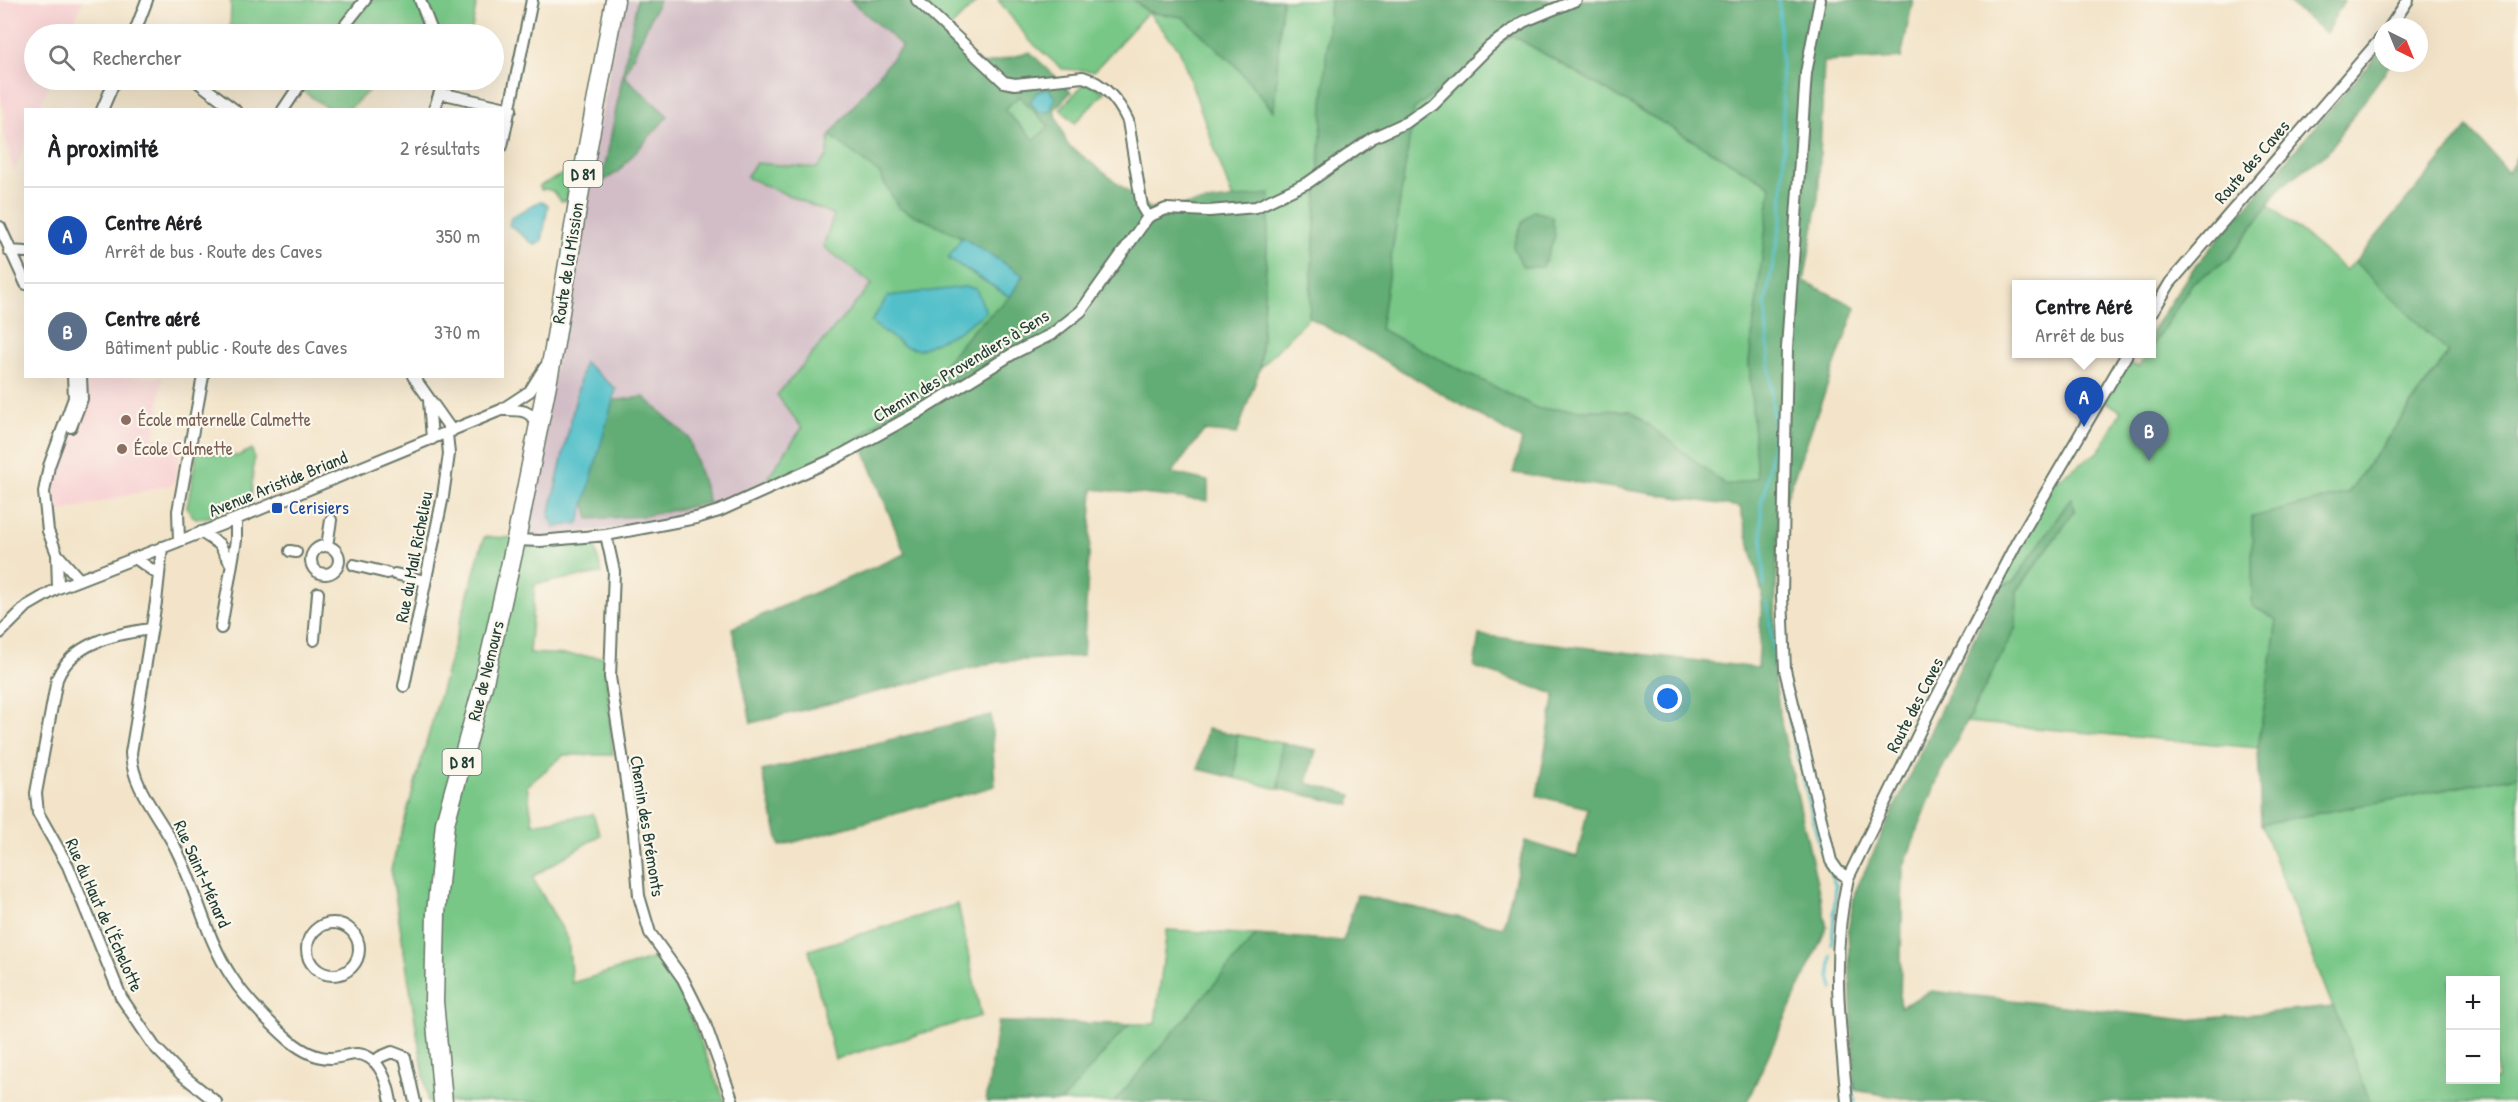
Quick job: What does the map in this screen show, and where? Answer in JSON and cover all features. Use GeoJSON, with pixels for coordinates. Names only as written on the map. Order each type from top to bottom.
{"type":"FeatureCollection","features":[{"type":"Feature","properties":{"kind":"main road","name":"Route de la Mission"},"geometry":{"type":"LineString","coordinates":[[554,349],[581,184],[615,0]]}},
{"type":"Feature","properties":{"kind":"main road","name":"Rue de Nemours"},"geometry":{"type":"LineString","coordinates":[[443,1102],[434,1001],[436,913],[445,823],[484,682],[516,540],[538,428],[537,394],[554,349]]}},
{"type":"Feature","properties":{"kind":"street"},"geometry":{"type":"LineString","coordinates":[[138,24],[147,0]]}},
{"type":"Feature","properties":{"kind":"street"},"geometry":{"type":"LineString","coordinates":[[346,24],[365,0]]}},
{"type":"Feature","properties":{"kind":"street"},"geometry":{"type":"LineString","coordinates":[[420,0],[429,24]]}},
{"type":"Feature","properties":{"kind":"street"},"geometry":{"type":"LineString","coordinates":[[504,138],[532,0]]}},
{"type":"Feature","properties":{"kind":"street"},"geometry":{"type":"LineString","coordinates":[[917,0],[1004,81],[1015,84],[1083,77],[1107,90],[1123,109],[1128,121],[1142,207],[1148,217],[1166,209],[1209,211],[1256,207],[1309,182],[1372,138],[1407,122],[1424,110],[1490,47],[1523,22],[1576,0]]}},
{"type":"Feature","properties":{"kind":"street"},"geometry":{"type":"LineString","coordinates":[[1820,0],[1806,73],[1787,348],[1782,605],[1787,681],[1831,861],[1838,871],[1848,878]]}},
{"type":"Feature","properties":{"kind":"street"},"geometry":{"type":"LineString","coordinates":[[2396,18],[2408,0]]}},
{"type":"Feature","properties":{"kind":"street","name":"Route des Caves"},"geometry":{"type":"LineString","coordinates":[[2156,305],[2170,283],[2374,46]]}},
{"type":"Feature","properties":{"kind":"street"},"geometry":{"type":"LineString","coordinates":[[103,108],[111,90]]}},
{"type":"Feature","properties":{"kind":"street"},"geometry":{"type":"LineString","coordinates":[[208,90],[232,108]]}},
{"type":"Feature","properties":{"kind":"street"},"geometry":{"type":"LineString","coordinates":[[284,108],[296,90]]}},
{"type":"Feature","properties":{"kind":"street"},"geometry":{"type":"LineString","coordinates":[[436,108],[441,90]]}},
{"type":"Feature","properties":{"kind":"street"},"geometry":{"type":"LineString","coordinates":[[440,93],[493,107]]}},
{"type":"Feature","properties":{"kind":"street"},"geometry":{"type":"LineString","coordinates":[[504,108],[511,109]]}},
{"type":"Feature","properties":{"kind":"street","name":"Chemin des Provendiers à Sens"},"geometry":{"type":"LineString","coordinates":[[516,540],[540,541],[606,536],[719,511],[813,468],[919,412],[1014,353],[1052,334],[1081,311],[1148,217]]}},
{"type":"Feature","properties":{"kind":"street"},"geometry":{"type":"LineString","coordinates":[[0,227],[24,280]]}},
{"type":"Feature","properties":{"kind":"street"},"geometry":{"type":"LineString","coordinates":[[9,251],[24,252]]}},
{"type":"Feature","properties":{"kind":"street","name":"Route des Caves"},"geometry":{"type":"LineString","coordinates":[[1847,1102],[1836,977],[1841,907],[1848,878],[1932,706],[2017,542],[2125,358]]}},
{"type":"Feature","properties":{"kind":"street"},"geometry":{"type":"LineString","coordinates":[[58,588],[57,554],[48,531],[44,492],[49,466],[74,398],[73,378]]}},
{"type":"Feature","properties":{"kind":"street"},"geometry":{"type":"LineString","coordinates":[[57,446],[77,415],[82,399],[81,378]]}},
{"type":"Feature","properties":{"kind":"street"},"geometry":{"type":"LineString","coordinates":[[179,541],[178,510],[203,378]]}},
{"type":"Feature","properties":{"kind":"street"},"geometry":{"type":"LineString","coordinates":[[414,378],[449,433]]}},
{"type":"Feature","properties":{"kind":"street"},"geometry":{"type":"LineString","coordinates":[[525,410],[537,394]]}},
{"type":"Feature","properties":{"kind":"street","name":"Avenue Aristide Briand"},"geometry":{"type":"LineString","coordinates":[[0,633],[27,606],[58,588],[449,433],[537,394]]}},
{"type":"Feature","properties":{"kind":"street"},"geometry":{"type":"LineString","coordinates":[[429,399],[432,439]]}},
{"type":"Feature","properties":{"kind":"street"},"geometry":{"type":"LineString","coordinates":[[501,410],[525,410],[534,416],[538,428]]}},
{"type":"Feature","properties":{"kind":"street","name":"Rue du Mail Richelieu"},"geometry":{"type":"LineString","coordinates":[[404,686],[449,454],[449,433]]}},
{"type":"Feature","properties":{"kind":"street"},"geometry":{"type":"LineString","coordinates":[[221,628],[236,540],[236,519]]}},
{"type":"Feature","properties":{"kind":"street"},"geometry":{"type":"LineString","coordinates":[[327,546],[331,520]]}},
{"type":"Feature","properties":{"kind":"street"},"geometry":{"type":"LineString","coordinates":[[201,532],[219,544],[231,564]]}},
{"type":"Feature","properties":{"kind":"street","name":"Chemin des Brémonts"},"geometry":{"type":"LineString","coordinates":[[606,536],[614,571],[610,677],[634,833],[639,896],[650,933],[683,979],[704,1021],[733,1102]]}},
{"type":"Feature","properties":{"kind":"street"},"geometry":{"type":"LineString","coordinates":[[314,640],[319,584],[312,565],[300,553],[327,546],[346,564],[425,581]]}},
{"type":"Feature","properties":{"kind":"street","name":"Rue Saint-Ménard"},"geometry":{"type":"LineString","coordinates":[[162,548],[131,753],[134,775],[177,851],[221,958],[241,991],[290,1041],[321,1057],[362,1055],[375,1062],[392,1052],[405,1057],[409,1065],[415,1102]]}},
{"type":"Feature","properties":{"kind":"street"},"geometry":{"type":"LineString","coordinates":[[57,554],[79,579]]}},
{"type":"Feature","properties":{"kind":"street"},"geometry":{"type":"LineString","coordinates":[[135,558],[159,575]]}},
{"type":"Feature","properties":{"kind":"street"},"geometry":{"type":"LineString","coordinates":[[319,584],[346,564]]}},
{"type":"Feature","properties":{"kind":"street","name":"Rue du Haut de l'Échelotte"},"geometry":{"type":"LineString","coordinates":[[151,629],[116,635],[86,647],[73,655],[62,669],[57,679],[44,747],[36,807],[43,825],[68,866],[120,997],[154,1046],[181,1074],[216,1102]]}},
{"type":"Feature","properties":{"kind":"street"},"geometry":{"type":"LineString","coordinates":[[339,924],[348,928],[357,940],[357,957],[354,964],[341,974],[333,975],[318,970],[308,956],[309,938],[322,926],[339,924]]}},
{"type":"Feature","properties":{"kind":"street"},"geometry":{"type":"LineString","coordinates":[[375,1062],[385,1077],[391,1102]]}},
{"type":"Feature","properties":{"kind":"shaded area"},"geometry":{"type":"Polygon","coordinates":[[[0,0],[83,0],[73,24],[24,24],[24,90],[47,90],[39,108],[24,108],[24,147],[14,172],[2,126],[6,117],[0,96],[0,0]]]}},
{"type":"Feature","properties":{"kind":"shaded area"},"geometry":{"type":"Polygon","coordinates":[[[622,0],[850,0],[902,46],[830,134],[827,156],[817,168],[756,163],[746,177],[834,215],[823,246],[872,284],[777,395],[802,428],[757,493],[685,522],[523,538],[622,0]]]}},
{"type":"Feature","properties":{"kind":"shaded area","name":"École Calmette"},"geometry":{"type":"Polygon","coordinates":[[[87,378],[163,378],[154,436],[182,441],[174,484],[55,513],[54,473],[60,455],[84,414],[88,397],[87,378]]]}},
{"type":"Feature","properties":{"kind":"green space"},"geometry":{"type":"Polygon","coordinates":[[[231,0],[477,0],[473,24],[230,24],[231,0]]]}},
{"type":"Feature","properties":{"kind":"green space"},"geometry":{"type":"Polygon","coordinates":[[[637,0],[659,0],[624,76],[668,116],[618,172],[602,182],[637,0]]]}},
{"type":"Feature","properties":{"kind":"green space"},"geometry":{"type":"Polygon","coordinates":[[[850,0],[912,0],[933,25],[982,65],[1030,52],[1071,92],[1054,110],[1067,144],[1151,209],[1270,194],[1260,368],[1237,434],[1204,431],[1172,473],[1208,481],[1208,501],[1093,489],[1083,656],[997,662],[751,723],[732,628],[905,554],[859,437],[926,386],[973,330],[1010,297],[1023,276],[962,237],[899,208],[879,173],[830,135],[902,46],[850,0]],[[1019,96],[1004,110],[1035,140],[1049,126],[1019,96]]]}},
{"type":"Feature","properties":{"kind":"green space"},"geometry":{"type":"Polygon","coordinates":[[[912,0],[978,0],[945,33],[933,25],[912,0]]]}},
{"type":"Feature","properties":{"kind":"green space"},"geometry":{"type":"Polygon","coordinates":[[[998,0],[1134,0],[1148,12],[1094,71],[1062,69],[1030,41],[998,0]]]}},
{"type":"Feature","properties":{"kind":"green space"},"geometry":{"type":"Polygon","coordinates":[[[1134,0],[1282,0],[1274,111],[1234,64],[1183,17],[1148,12],[1134,0]]]}},
{"type":"Feature","properties":{"kind":"green space"},"geometry":{"type":"Polygon","coordinates":[[[1282,0],[1330,0],[1309,317],[1260,368],[1270,195],[1233,200],[1179,49],[1148,12],[1183,17],[1234,64],[1273,111],[1282,0]]]}},
{"type":"Feature","properties":{"kind":"green space"},"geometry":{"type":"Polygon","coordinates":[[[1330,0],[1913,0],[1901,58],[1824,62],[1818,202],[1804,281],[1856,307],[1779,518],[1773,670],[1782,727],[1827,927],[1747,1102],[1114,1102],[1256,935],[1343,941],[1357,895],[1503,927],[1525,841],[1577,857],[1588,808],[1537,796],[1555,694],[1474,667],[1479,635],[1758,668],[1762,593],[1740,507],[1513,473],[1522,440],[1309,317],[1330,0]],[[1512,35],[1414,109],[1380,329],[1539,409],[1631,411],[1727,486],[1757,478],[1749,362],[1771,186],[1512,35]]]}},
{"type":"Feature","properties":{"kind":"green space"},"geometry":{"type":"Polygon","coordinates":[[[2285,0],[2344,0],[2326,33],[2285,0]]]}},
{"type":"Feature","properties":{"kind":"green space"},"geometry":{"type":"Polygon","coordinates":[[[1513,35],[1771,186],[1749,362],[1757,478],[1727,486],[1631,411],[1539,409],[1380,329],[1414,109],[1513,35]]]}},
{"type":"Feature","properties":{"kind":"green space"},"geometry":{"type":"Polygon","coordinates":[[[2374,59],[2374,72],[2385,72],[2328,152],[2282,186],[2229,259],[2193,282],[2156,341],[2156,325],[2191,271],[2374,59]]]}},
{"type":"Feature","properties":{"kind":"green space"},"geometry":{"type":"Polygon","coordinates":[[[1087,81],[1105,92],[1075,123],[1060,109],[1087,81]]]}},
{"type":"Feature","properties":{"kind":"green space"},"geometry":{"type":"Polygon","coordinates":[[[301,90],[369,90],[350,108],[328,108],[301,90]]]}},
{"type":"Feature","properties":{"kind":"green space"},"geometry":{"type":"Polygon","coordinates":[[[1018,95],[1049,126],[1035,141],[1004,110],[1018,95]]]}},
{"type":"Feature","properties":{"kind":"green space"},"geometry":{"type":"Polygon","coordinates":[[[2468,127],[2508,172],[2518,155],[2518,776],[2261,824],[2258,748],[2277,620],[2252,606],[2252,517],[2348,493],[2449,353],[2355,262],[2468,127]]]}},
{"type":"Feature","properties":{"kind":"green space"},"geometry":{"type":"Polygon","coordinates":[[[830,135],[879,173],[899,208],[962,237],[949,259],[1010,297],[973,330],[926,386],[859,437],[861,445],[757,493],[802,428],[777,395],[872,284],[823,246],[834,215],[746,177],[756,163],[817,168],[827,156],[830,135]]]}},
{"type":"Feature","properties":{"kind":"green space"},"geometry":{"type":"Polygon","coordinates":[[[568,167],[573,168],[567,201],[561,201],[550,190],[541,190],[539,186],[563,174],[568,167]]]}},
{"type":"Feature","properties":{"kind":"green space"},"geometry":{"type":"Polygon","coordinates":[[[2268,204],[2346,270],[2355,262],[2449,352],[2348,493],[2252,518],[2277,620],[2258,748],[1967,722],[2016,627],[2017,591],[2075,510],[2071,499],[2014,581],[1998,587],[2052,483],[2099,451],[2121,411],[2100,398],[2131,364],[2139,367],[2145,358],[2156,358],[2156,341],[2193,282],[2229,259],[2268,204]]]}},
{"type":"Feature","properties":{"kind":"green space"},"geometry":{"type":"Polygon","coordinates":[[[1534,211],[1552,216],[1555,236],[1543,267],[1523,267],[1513,247],[1522,223],[1534,211]]]}},
{"type":"Feature","properties":{"kind":"green space"},"geometry":{"type":"Polygon","coordinates":[[[644,397],[689,438],[709,503],[644,516],[589,519],[580,483],[601,402],[644,397]]]}},
{"type":"Feature","properties":{"kind":"green space"},"geometry":{"type":"Polygon","coordinates":[[[252,449],[254,458],[251,500],[207,517],[193,516],[187,507],[197,451],[238,456],[252,449]]]}},
{"type":"Feature","properties":{"kind":"green space"},"geometry":{"type":"Polygon","coordinates":[[[2071,498],[2075,510],[2017,591],[2016,627],[1940,773],[1903,868],[1900,1007],[1931,991],[2187,1020],[2334,1007],[2370,1102],[1924,1102],[1855,1090],[1848,930],[1855,892],[1998,587],[2014,581],[2071,498]]]}},
{"type":"Feature","properties":{"kind":"green space"},"geometry":{"type":"Polygon","coordinates":[[[484,537],[593,540],[602,573],[535,584],[529,653],[605,657],[613,755],[564,755],[527,786],[533,824],[593,814],[600,835],[532,877],[568,939],[572,983],[665,955],[725,1102],[428,1102],[391,869],[484,537]]]}},
{"type":"Feature","properties":{"kind":"green space"},"geometry":{"type":"Polygon","coordinates":[[[991,715],[995,786],[780,846],[762,771],[991,715]]]}},
{"type":"Feature","properties":{"kind":"green space"},"geometry":{"type":"Polygon","coordinates":[[[1207,729],[1237,735],[1235,778],[1198,769],[1207,729]]]}},
{"type":"Feature","properties":{"kind":"green space"},"geometry":{"type":"Polygon","coordinates":[[[1237,735],[1282,743],[1279,789],[1235,778],[1237,735]]]}},
{"type":"Feature","properties":{"kind":"green space"},"geometry":{"type":"Polygon","coordinates":[[[1282,743],[1316,750],[1307,783],[1352,795],[1350,805],[1279,789],[1282,743]]]}},
{"type":"Feature","properties":{"kind":"green space"},"geometry":{"type":"Polygon","coordinates":[[[2518,776],[2518,1083],[2513,1102],[2370,1102],[2261,824],[2518,776]]]}},
{"type":"Feature","properties":{"kind":"green space"},"geometry":{"type":"Polygon","coordinates":[[[958,904],[981,1016],[835,1059],[809,950],[958,904]]]}},
{"type":"Feature","properties":{"kind":"green space"},"geometry":{"type":"Polygon","coordinates":[[[1167,930],[1256,935],[1114,1102],[1061,1102],[1129,1024],[1155,1024],[1167,930]]]}},
{"type":"Feature","properties":{"kind":"green space"},"geometry":{"type":"Polygon","coordinates":[[[998,1022],[1129,1024],[1061,1102],[986,1102],[998,1022]]]}},
{"type":"Feature","properties":{"kind":"water"},"geometry":{"type":"Polygon","coordinates":[[[1049,89],[1055,98],[1050,112],[1038,112],[1030,102],[1037,92],[1049,89]]]}},
{"type":"Feature","properties":{"kind":"water"},"geometry":{"type":"Polygon","coordinates":[[[540,201],[548,205],[542,241],[535,245],[509,225],[511,217],[540,201]]]}},
{"type":"Feature","properties":{"kind":"water"},"geometry":{"type":"Polygon","coordinates":[[[962,237],[1023,275],[1010,297],[948,258],[962,237]]]}},
{"type":"Feature","properties":{"kind":"water"},"geometry":{"type":"Polygon","coordinates":[[[965,287],[976,289],[986,312],[958,332],[919,350],[904,346],[871,322],[888,296],[965,287]]]}},
{"type":"Feature","properties":{"kind":"water"},"geometry":{"type":"Polygon","coordinates":[[[584,362],[616,389],[579,523],[555,527],[549,516],[584,362]]]}},
{"type":"Feature","properties":{"kind":"waterway"},"geometry":{"type":"LineString","coordinates":[[1764,586],[1761,501],[1765,493],[1774,431],[1765,305],[1782,216],[1784,149],[1779,0]]}},
{"type":"Feature","properties":{"kind":"waterway"},"geometry":{"type":"LineString","coordinates":[[1767,602],[1775,663],[1822,855]]}},
{"type":"Feature","properties":{"kind":"waterway"},"geometry":{"type":"LineString","coordinates":[[1827,867],[1836,886],[1832,944]]}},
{"type":"Feature","properties":{"kind":"waterway"},"geometry":{"type":"LineString","coordinates":[[1831,956],[1830,976],[1833,989]]}},
{"type":"Feature","properties":{"kind":"waterway"},"geometry":{"type":"LineString","coordinates":[[1848,1061],[1855,1102]]}},
{"type":"Feature","properties":{"kind":"place","name":"École maternelle Calmette"},"geometry":{"type":"Point","coordinates":[126,420]}},
{"type":"Feature","properties":{"kind":"place","name":"Centre Aéré"},"geometry":{"type":"Point","coordinates":[2084,427]}},
{"type":"Feature","properties":{"kind":"place","name":"École Calmette"},"geometry":{"type":"Point","coordinates":[122,449]}},
{"type":"Feature","properties":{"kind":"place","name":"Centre aéré"},"geometry":{"type":"Point","coordinates":[2149,461]}},
{"type":"Feature","properties":{"kind":"place","name":"Cerisiers"},"geometry":{"type":"Point","coordinates":[277,508]}}]}
